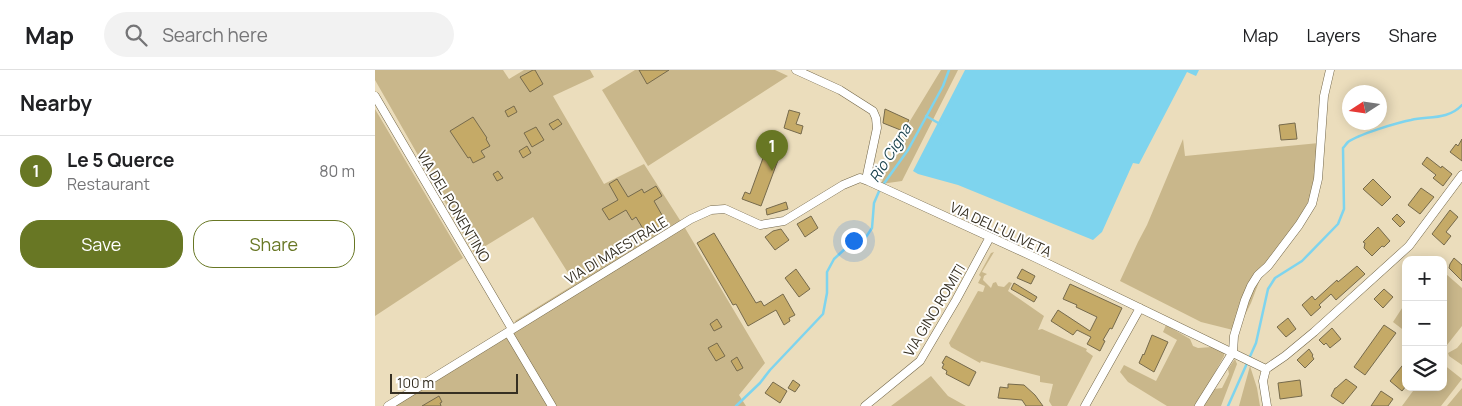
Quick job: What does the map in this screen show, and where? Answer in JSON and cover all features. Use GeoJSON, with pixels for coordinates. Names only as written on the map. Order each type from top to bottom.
{"type":"FeatureCollection","features":[{"type":"Feature","properties":{"kind":"street"},"geometry":{"type":"LineString","coordinates":[[796,70],[840,90],[873,111],[877,128],[867,174],[872,182]]}},
{"type":"Feature","properties":{"kind":"street"},"geometry":{"type":"LineString","coordinates":[[1199,406],[1236,353],[1234,336],[1251,286],[1289,238],[1312,204],[1318,179],[1324,96],[1330,70]]}},
{"type":"Feature","properties":{"kind":"street","name":"VIA DEL PONENTINO"},"geometry":{"type":"LineString","coordinates":[[375,96],[552,406]]}},
{"type":"Feature","properties":{"kind":"street"},"geometry":{"type":"LineString","coordinates":[[1267,406],[1263,381],[1266,369],[1314,332],[1409,246],[1462,175]]}},
{"type":"Feature","properties":{"kind":"street","name":"VIA DI MAESTRALE"},"geometry":{"type":"LineString","coordinates":[[389,406],[691,219],[711,210],[725,209],[760,225],[784,221],[843,185],[860,178],[872,182]]}},
{"type":"Feature","properties":{"kind":"street","name":"VIA DELL'ULIVETA"},"geometry":{"type":"LineString","coordinates":[[872,182],[1236,353],[1266,369]]}},
{"type":"Feature","properties":{"kind":"street","name":"VIA GINO ROMITI"},"geometry":{"type":"LineString","coordinates":[[865,406],[920,361],[965,285],[989,238]]}},
{"type":"Feature","properties":{"kind":"street"},"geometry":{"type":"LineString","coordinates":[[1085,406],[1140,308]]}},
{"type":"Feature","properties":{"kind":"shaded area"},"geometry":{"type":"Polygon","coordinates":[[[375,70],[503,70],[509,79],[524,70],[590,70],[594,77],[553,96],[604,184],[644,164],[685,228],[765,363],[739,395],[746,406],[394,406],[519,328],[515,321],[575,284],[533,217],[474,253],[375,80],[375,70]]]}},
{"type":"Feature","properties":{"kind":"shaded area"},"geometry":{"type":"Polygon","coordinates":[[[635,70],[775,70],[788,76],[648,166],[602,90],[635,70]]]}},
{"type":"Feature","properties":{"kind":"shaded area"},"geometry":{"type":"Polygon","coordinates":[[[941,70],[958,70],[902,181],[881,184],[899,139],[941,70]]]}},
{"type":"Feature","properties":{"kind":"shaded area"},"geometry":{"type":"Polygon","coordinates":[[[375,109],[463,258],[375,316],[375,109]]]}},
{"type":"Feature","properties":{"kind":"shaded area"},"geometry":{"type":"Polygon","coordinates":[[[1183,139],[1185,156],[1319,143],[1312,195],[1262,274],[1251,303],[1237,331],[1201,322],[1120,281],[1147,225],[1183,139]]]}},
{"type":"Feature","properties":{"kind":"shaded area"},"geometry":{"type":"Polygon","coordinates":[[[994,252],[982,272],[987,274],[983,280],[991,288],[993,283],[996,282],[998,286],[1004,287],[1009,282],[1012,283],[1008,291],[1044,316],[1038,330],[1042,329],[1087,349],[1086,351],[1093,356],[1067,406],[1052,406],[1049,401],[1053,384],[1040,382],[1040,376],[981,361],[980,363],[951,347],[949,343],[978,291],[983,292],[985,286],[978,283],[981,277],[979,275],[991,253],[994,252]]]}},
{"type":"Feature","properties":{"kind":"shaded area"},"geometry":{"type":"Polygon","coordinates":[[[1447,275],[1462,288],[1462,326],[1447,345],[1447,275]]]}},
{"type":"Feature","properties":{"kind":"shaded area"},"geometry":{"type":"Polygon","coordinates":[[[1402,308],[1402,329],[1393,322],[1402,308]]]}},
{"type":"Feature","properties":{"kind":"shaded area"},"geometry":{"type":"Polygon","coordinates":[[[1166,325],[1190,339],[1193,346],[1198,348],[1212,347],[1224,352],[1224,356],[1195,406],[1167,406],[1128,382],[1120,372],[1124,365],[1156,381],[1177,340],[1163,332],[1166,325]]]}},
{"type":"Feature","properties":{"kind":"shaded area"},"geometry":{"type":"Polygon","coordinates":[[[1462,342],[1462,365],[1449,356],[1448,353],[1457,348],[1462,342]]]}},
{"type":"Feature","properties":{"kind":"shaded area"},"geometry":{"type":"Polygon","coordinates":[[[1235,359],[1237,364],[1221,406],[1203,406],[1214,389],[1222,388],[1229,374],[1228,369],[1235,359]]]}},
{"type":"Feature","properties":{"kind":"shaded area"},"geometry":{"type":"Polygon","coordinates":[[[1250,366],[1260,406],[1239,406],[1250,366]]]}},
{"type":"Feature","properties":{"kind":"shaded area"},"geometry":{"type":"Polygon","coordinates":[[[1447,367],[1462,379],[1441,406],[1402,406],[1413,391],[1447,391],[1447,367]]]}},
{"type":"Feature","properties":{"kind":"shaded area"},"geometry":{"type":"Polygon","coordinates":[[[931,376],[948,396],[966,406],[891,406],[931,376]]]}},
{"type":"Feature","properties":{"kind":"shaded area"},"geometry":{"type":"Polygon","coordinates":[[[1462,388],[1462,406],[1447,406],[1462,388]]]}},
{"type":"Feature","properties":{"kind":"water"},"geometry":{"type":"Polygon","coordinates":[[[965,70],[1199,70],[1196,76],[1187,72],[1139,164],[1133,163],[1102,232],[1093,240],[958,185],[913,171],[965,70]]]}},
{"type":"Feature","properties":{"kind":"building"},"geometry":{"type":"Polygon","coordinates":[[[535,70],[543,84],[530,92],[520,77],[535,70]]]}},
{"type":"Feature","properties":{"kind":"building"},"geometry":{"type":"Polygon","coordinates":[[[639,70],[669,70],[647,84],[639,70]]]}},
{"type":"Feature","properties":{"kind":"building"},"geometry":{"type":"Polygon","coordinates":[[[514,106],[517,112],[508,117],[505,111],[514,106]]]}},
{"type":"Feature","properties":{"kind":"building"},"geometry":{"type":"Polygon","coordinates":[[[885,109],[909,120],[903,131],[883,123],[885,109]]]}},
{"type":"Feature","properties":{"kind":"building"},"geometry":{"type":"Polygon","coordinates":[[[789,110],[800,113],[796,124],[803,126],[801,134],[784,128],[789,110]]]}},
{"type":"Feature","properties":{"kind":"building"},"geometry":{"type":"Polygon","coordinates":[[[473,117],[490,146],[481,151],[485,157],[473,163],[450,131],[473,117]]]}},
{"type":"Feature","properties":{"kind":"building"},"geometry":{"type":"Polygon","coordinates":[[[558,119],[562,124],[553,130],[549,124],[558,119]]]}},
{"type":"Feature","properties":{"kind":"building"},"geometry":{"type":"Polygon","coordinates":[[[1295,123],[1297,139],[1281,140],[1279,125],[1295,123]]]}},
{"type":"Feature","properties":{"kind":"building"},"geometry":{"type":"Polygon","coordinates":[[[536,127],[544,140],[532,147],[524,133],[536,127]]]}},
{"type":"Feature","properties":{"kind":"building"},"geometry":{"type":"Polygon","coordinates":[[[1462,139],[1462,161],[1450,152],[1456,144],[1458,146],[1462,139]]]}},
{"type":"Feature","properties":{"kind":"building"},"geometry":{"type":"Polygon","coordinates":[[[527,146],[531,153],[523,158],[519,151],[527,146]]]}},
{"type":"Feature","properties":{"kind":"building"},"geometry":{"type":"Polygon","coordinates":[[[767,147],[781,152],[761,206],[742,199],[745,192],[750,194],[767,147]]]}},
{"type":"Feature","properties":{"kind":"building"},"geometry":{"type":"Polygon","coordinates":[[[1427,157],[1452,174],[1443,186],[1433,178],[1436,175],[1422,164],[1427,157]]]}},
{"type":"Feature","properties":{"kind":"building"},"geometry":{"type":"Polygon","coordinates":[[[498,171],[503,178],[497,181],[493,174],[498,171]]]}},
{"type":"Feature","properties":{"kind":"building"},"geometry":{"type":"Polygon","coordinates":[[[617,179],[628,197],[642,189],[644,193],[656,186],[662,196],[654,201],[667,224],[650,234],[648,230],[645,232],[636,217],[632,220],[626,210],[609,220],[602,209],[618,200],[609,184],[617,179]]]}},
{"type":"Feature","properties":{"kind":"building"},"geometry":{"type":"Polygon","coordinates":[[[1373,179],[1391,197],[1382,206],[1363,189],[1373,179]]]}},
{"type":"Feature","properties":{"kind":"building"},"geometry":{"type":"Polygon","coordinates":[[[1421,188],[1434,197],[1420,214],[1408,205],[1421,188]]]}},
{"type":"Feature","properties":{"kind":"building"},"geometry":{"type":"Polygon","coordinates":[[[786,202],[788,209],[767,215],[766,209],[786,202]]]}},
{"type":"Feature","properties":{"kind":"building"},"geometry":{"type":"Polygon","coordinates":[[[1450,210],[1458,217],[1446,232],[1451,236],[1444,245],[1432,234],[1450,210]]]}},
{"type":"Feature","properties":{"kind":"building"},"geometry":{"type":"Polygon","coordinates":[[[1397,214],[1405,222],[1400,227],[1392,219],[1397,214]]]}},
{"type":"Feature","properties":{"kind":"building"},"geometry":{"type":"Polygon","coordinates":[[[811,216],[818,228],[805,237],[797,224],[811,216]]]}},
{"type":"Feature","properties":{"kind":"building"},"geometry":{"type":"Polygon","coordinates":[[[1378,227],[1390,241],[1372,256],[1364,248],[1365,243],[1363,242],[1378,227]]]}},
{"type":"Feature","properties":{"kind":"building"},"geometry":{"type":"Polygon","coordinates":[[[781,229],[789,240],[775,250],[765,237],[773,231],[781,229]]]}},
{"type":"Feature","properties":{"kind":"building"},"geometry":{"type":"Polygon","coordinates":[[[714,233],[756,303],[761,301],[764,306],[783,294],[795,315],[789,318],[790,321],[784,325],[776,310],[748,326],[736,304],[733,305],[697,243],[714,233]]]}},
{"type":"Feature","properties":{"kind":"building"},"geometry":{"type":"Polygon","coordinates":[[[1454,258],[1462,265],[1462,281],[1449,268],[1454,258]]]}},
{"type":"Feature","properties":{"kind":"building"},"geometry":{"type":"Polygon","coordinates":[[[1357,266],[1365,274],[1336,300],[1331,294],[1311,316],[1302,305],[1312,296],[1315,300],[1337,280],[1338,282],[1357,266]]]}},
{"type":"Feature","properties":{"kind":"building"},"geometry":{"type":"Polygon","coordinates":[[[796,269],[810,289],[799,297],[785,278],[796,269]]]}},
{"type":"Feature","properties":{"kind":"building"},"geometry":{"type":"Polygon","coordinates":[[[1022,269],[1035,276],[1031,284],[1017,278],[1022,269]]]}},
{"type":"Feature","properties":{"kind":"building"},"geometry":{"type":"Polygon","coordinates":[[[1014,283],[1037,297],[1034,302],[1011,289],[1014,283]]]}},
{"type":"Feature","properties":{"kind":"building"},"geometry":{"type":"Polygon","coordinates":[[[1070,284],[1122,308],[1112,329],[1110,328],[1103,340],[1105,341],[1100,351],[1087,344],[1091,337],[1077,330],[1073,335],[1051,321],[1058,310],[1090,331],[1097,317],[1063,299],[1070,284]]]}},
{"type":"Feature","properties":{"kind":"building"},"geometry":{"type":"Polygon","coordinates":[[[1384,289],[1393,297],[1383,308],[1374,299],[1384,289]]]}},
{"type":"Feature","properties":{"kind":"building"},"geometry":{"type":"Polygon","coordinates":[[[1288,318],[1296,329],[1286,337],[1277,327],[1288,318]]]}},
{"type":"Feature","properties":{"kind":"building"},"geometry":{"type":"Polygon","coordinates":[[[717,319],[722,327],[714,331],[710,324],[717,319]]]}},
{"type":"Feature","properties":{"kind":"building"},"geometry":{"type":"Polygon","coordinates":[[[1384,325],[1396,333],[1365,375],[1354,367],[1384,325]]]}},
{"type":"Feature","properties":{"kind":"building"},"geometry":{"type":"Polygon","coordinates":[[[1332,328],[1341,339],[1330,348],[1326,343],[1324,345],[1319,340],[1332,328]]]}},
{"type":"Feature","properties":{"kind":"building"},"geometry":{"type":"Polygon","coordinates":[[[1152,335],[1168,342],[1154,372],[1139,363],[1152,335]]]}},
{"type":"Feature","properties":{"kind":"building"},"geometry":{"type":"Polygon","coordinates":[[[717,343],[725,356],[716,361],[708,348],[717,343]]]}},
{"type":"Feature","properties":{"kind":"building"},"geometry":{"type":"Polygon","coordinates":[[[1309,349],[1314,359],[1305,368],[1297,360],[1309,349]]]}},
{"type":"Feature","properties":{"kind":"building"},"geometry":{"type":"Polygon","coordinates":[[[946,356],[976,372],[969,386],[946,374],[947,371],[942,368],[944,364],[942,363],[946,356]]]}},
{"type":"Feature","properties":{"kind":"building"},"geometry":{"type":"Polygon","coordinates":[[[737,357],[743,368],[737,371],[731,361],[737,357]]]}},
{"type":"Feature","properties":{"kind":"building"},"geometry":{"type":"Polygon","coordinates":[[[1402,366],[1402,391],[1390,381],[1402,366]]]}},
{"type":"Feature","properties":{"kind":"building"},"geometry":{"type":"Polygon","coordinates":[[[1346,379],[1357,387],[1343,404],[1331,396],[1335,388],[1346,379]]]}},
{"type":"Feature","properties":{"kind":"building"},"geometry":{"type":"Polygon","coordinates":[[[793,380],[800,385],[795,392],[788,388],[793,380]]]}},
{"type":"Feature","properties":{"kind":"building"},"geometry":{"type":"Polygon","coordinates":[[[1300,380],[1302,396],[1280,399],[1278,383],[1300,380]]]}},
{"type":"Feature","properties":{"kind":"building"},"geometry":{"type":"Polygon","coordinates":[[[773,382],[787,391],[780,403],[765,393],[773,382]]]}},
{"type":"Feature","properties":{"kind":"building"},"geometry":{"type":"Polygon","coordinates":[[[1008,384],[1024,385],[1043,406],[1026,406],[1022,400],[998,398],[1000,387],[1008,388],[1008,384]]]}},
{"type":"Feature","properties":{"kind":"building"},"geometry":{"type":"Polygon","coordinates":[[[1381,391],[1393,399],[1388,406],[1371,406],[1381,391]]]}},
{"type":"Feature","properties":{"kind":"building"},"geometry":{"type":"Polygon","coordinates":[[[439,396],[442,402],[440,403],[441,406],[422,406],[439,396]]]}},
{"type":"Feature","properties":{"kind":"waterway","name":"Rio Cigna"},"geometry":{"type":"LineString","coordinates":[[736,406],[760,383],[823,314],[827,293],[827,272],[834,259],[846,248],[862,243],[872,228],[874,203],[880,189],[908,150],[943,86],[949,70]]}},
{"type":"Feature","properties":{"kind":"waterway"},"geometry":{"type":"LineString","coordinates":[[1228,406],[1256,343],[1268,289],[1275,278],[1302,261],[1338,224],[1344,209],[1343,148],[1348,142],[1369,132],[1405,121],[1438,117],[1451,113],[1462,105]]}},
{"type":"Feature","properties":{"kind":"waterway"},"geometry":{"type":"LineString","coordinates":[[926,116],[940,124]]}},
{"type":"Feature","properties":{"kind":"place","name":"Le 5 Querce"},"geometry":{"type":"Point","coordinates":[772,171]}}]}
